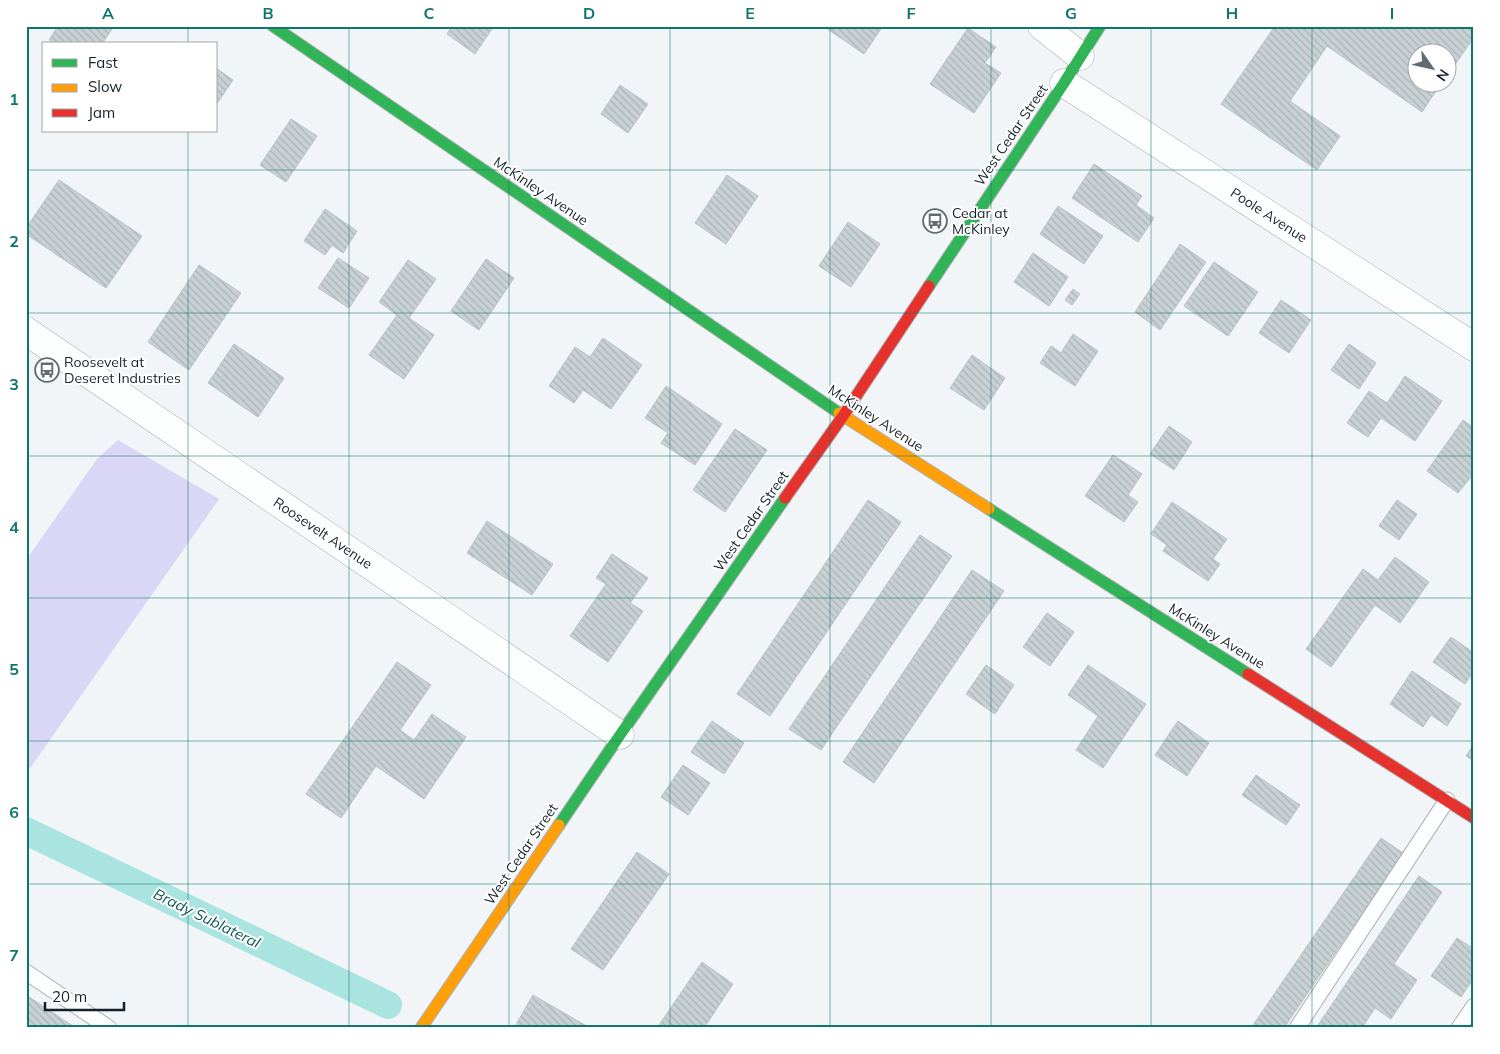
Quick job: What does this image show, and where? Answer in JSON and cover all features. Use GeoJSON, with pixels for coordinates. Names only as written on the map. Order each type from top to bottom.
{"type":"FeatureCollection","features":[{"type":"Feature","properties":{"kind":"street","name":"McKinley Avenue"},"geometry":{"type":"LineString","coordinates":[[273,26],[843,416],[1474,818]]}},
{"type":"Feature","properties":{"kind":"street"},"geometry":{"type":"LineString","coordinates":[[1042,26],[1080,56]]}},
{"type":"Feature","properties":{"kind":"street","name":"West Cedar Street"},"geometry":{"type":"LineString","coordinates":[[420,1028],[620,736],[843,416],[1100,26]]}},
{"type":"Feature","properties":{"kind":"street","name":"Poole Avenue"},"geometry":{"type":"LineString","coordinates":[[1064,83],[1474,347]]}},
{"type":"Feature","properties":{"kind":"street","name":"Roosevelt Avenue"},"geometry":{"type":"LineString","coordinates":[[26,331],[620,736]]}},
{"type":"Feature","properties":{"kind":"lane"},"geometry":{"type":"LineString","coordinates":[[1297,1028],[1447,800]]}},
{"type":"Feature","properties":{"kind":"lane"},"geometry":{"type":"LineString","coordinates":[[26,972],[109,1028]]}},
{"type":"Feature","properties":{"kind":"lane"},"geometry":{"type":"LineString","coordinates":[[1459,1028],[1474,1006]]}},
{"type":"Feature","properties":{"kind":"shaded area"},"geometry":{"type":"Polygon","coordinates":[[[118,440],[219,499],[26,774],[26,560],[97,459],[118,440]]]}},
{"type":"Feature","properties":{"kind":"building"},"geometry":{"type":"Polygon","coordinates":[[[58,26],[114,26],[103,42],[52,42],[49,40],[58,26]]]}},
{"type":"Feature","properties":{"kind":"building"},"geometry":{"type":"Polygon","coordinates":[[[452,26],[494,26],[475,54],[447,34],[452,26]]]}},
{"type":"Feature","properties":{"kind":"building"},"geometry":{"type":"Polygon","coordinates":[[[823,26],[883,26],[864,54],[823,26]]]}},
{"type":"Feature","properties":{"kind":"building"},"geometry":{"type":"Polygon","coordinates":[[[1275,26],[1465,26],[1474,32],[1474,37],[1458,60],[1458,42],[1408,42],[1408,92],[1435,92],[1422,112],[1327,46],[1290,101],[1340,136],[1317,170],[1221,104],[1275,26]]]}},
{"type":"Feature","properties":{"kind":"building"},"geometry":{"type":"Polygon","coordinates":[[[968,28],[996,47],[985,63],[1001,73],[974,113],[930,84],[968,28]]]}},
{"type":"Feature","properties":{"kind":"building"},"geometry":{"type":"Polygon","coordinates":[[[218,69],[233,80],[218,102],[218,69]]]}},
{"type":"Feature","properties":{"kind":"building"},"geometry":{"type":"Polygon","coordinates":[[[620,85],[648,104],[628,133],[601,114],[620,85]]]}},
{"type":"Feature","properties":{"kind":"building"},"geometry":{"type":"Polygon","coordinates":[[[291,119],[317,136],[286,182],[260,165],[291,119]]]}},
{"type":"Feature","properties":{"kind":"building"},"geometry":{"type":"Polygon","coordinates":[[[1094,164],[1142,196],[1136,205],[1154,218],[1138,242],[1072,198],[1094,164]]]}},
{"type":"Feature","properties":{"kind":"building"},"geometry":{"type":"Polygon","coordinates":[[[727,175],[758,196],[726,244],[695,223],[727,175]]]}},
{"type":"Feature","properties":{"kind":"building"},"geometry":{"type":"Polygon","coordinates":[[[59,180],[142,236],[106,288],[26,234],[26,228],[59,180]]]}},
{"type":"Feature","properties":{"kind":"building"},"geometry":{"type":"Polygon","coordinates":[[[1058,206],[1103,236],[1084,264],[1040,234],[1058,206]]]}},
{"type":"Feature","properties":{"kind":"building"},"geometry":{"type":"Polygon","coordinates":[[[325,209],[357,231],[343,253],[332,245],[325,255],[304,241],[325,209]]]}},
{"type":"Feature","properties":{"kind":"building"},"geometry":{"type":"Polygon","coordinates":[[[848,222],[880,244],[851,287],[819,266],[848,222]]]}},
{"type":"Feature","properties":{"kind":"building"},"geometry":{"type":"Polygon","coordinates":[[[1180,244],[1206,262],[1160,330],[1135,312],[1180,244]]]}},
{"type":"Feature","properties":{"kind":"building"},"geometry":{"type":"Polygon","coordinates":[[[1033,253],[1068,277],[1049,306],[1014,282],[1033,253]]]}},
{"type":"Feature","properties":{"kind":"building"},"geometry":{"type":"Polygon","coordinates":[[[338,258],[369,278],[349,308],[318,288],[338,258]]]}},
{"type":"Feature","properties":{"kind":"building"},"geometry":{"type":"Polygon","coordinates":[[[486,259],[514,278],[479,330],[451,311],[486,259]]]}},
{"type":"Feature","properties":{"kind":"building"},"geometry":{"type":"Polygon","coordinates":[[[408,260],[436,279],[409,318],[434,335],[404,379],[369,355],[397,315],[379,302],[408,260]]]}},
{"type":"Feature","properties":{"kind":"building"},"geometry":{"type":"Polygon","coordinates":[[[1214,262],[1258,292],[1228,336],[1184,306],[1214,262]]]}},
{"type":"Feature","properties":{"kind":"building"},"geometry":{"type":"Polygon","coordinates":[[[199,265],[241,293],[189,370],[148,342],[199,265]]]}},
{"type":"Feature","properties":{"kind":"building"},"geometry":{"type":"Polygon","coordinates":[[[1073,289],[1080,294],[1072,305],[1065,300],[1073,289]]]}},
{"type":"Feature","properties":{"kind":"building"},"geometry":{"type":"Polygon","coordinates":[[[1281,300],[1311,320],[1289,353],[1259,333],[1281,300]]]}},
{"type":"Feature","properties":{"kind":"building"},"geometry":{"type":"Polygon","coordinates":[[[1073,334],[1098,351],[1075,386],[1040,363],[1051,346],[1061,353],[1073,334]]]}},
{"type":"Feature","properties":{"kind":"building"},"geometry":{"type":"Polygon","coordinates":[[[603,338],[642,365],[611,409],[583,390],[574,403],[549,386],[575,347],[590,357],[603,338]]]}},
{"type":"Feature","properties":{"kind":"building"},"geometry":{"type":"Polygon","coordinates":[[[234,344],[284,378],[258,417],[208,383],[234,344]]]}},
{"type":"Feature","properties":{"kind":"building"},"geometry":{"type":"Polygon","coordinates":[[[1349,344],[1376,363],[1359,389],[1331,370],[1349,344]]]}},
{"type":"Feature","properties":{"kind":"building"},"geometry":{"type":"Polygon","coordinates":[[[972,355],[1005,378],[984,410],[950,388],[972,355]]]}},
{"type":"Feature","properties":{"kind":"building"},"geometry":{"type":"Polygon","coordinates":[[[1405,376],[1442,401],[1415,441],[1381,418],[1368,437],[1347,423],[1369,391],[1387,403],[1405,376]]]}},
{"type":"Feature","properties":{"kind":"building"},"geometry":{"type":"Polygon","coordinates":[[[666,386],[722,424],[695,465],[661,443],[668,433],[645,418],[666,386]]]}},
{"type":"Feature","properties":{"kind":"building"},"geometry":{"type":"Polygon","coordinates":[[[1463,420],[1474,428],[1474,473],[1458,493],[1427,471],[1463,420]]]}},
{"type":"Feature","properties":{"kind":"building"},"geometry":{"type":"Polygon","coordinates":[[[1169,426],[1192,442],[1174,470],[1150,454],[1169,426]]]}},
{"type":"Feature","properties":{"kind":"building"},"geometry":{"type":"Polygon","coordinates":[[[735,429],[767,450],[725,512],[693,490],[735,429]]]}},
{"type":"Feature","properties":{"kind":"building"},"geometry":{"type":"Polygon","coordinates":[[[1113,455],[1142,474],[1128,495],[1138,502],[1124,522],[1085,496],[1113,455]]]}},
{"type":"Feature","properties":{"kind":"building"},"geometry":{"type":"Polygon","coordinates":[[[868,500],[901,522],[770,716],[737,694],[868,500]]]}},
{"type":"Feature","properties":{"kind":"building"},"geometry":{"type":"Polygon","coordinates":[[[1397,500],[1417,514],[1399,540],[1379,526],[1397,500]]]}},
{"type":"Feature","properties":{"kind":"building"},"geometry":{"type":"Polygon","coordinates":[[[1172,502],[1227,539],[1213,559],[1220,564],[1208,581],[1163,551],[1167,545],[1151,534],[1172,502]]]}},
{"type":"Feature","properties":{"kind":"building"},"geometry":{"type":"Polygon","coordinates":[[[487,521],[553,564],[532,595],[467,553],[487,521]]]}},
{"type":"Feature","properties":{"kind":"building"},"geometry":{"type":"Polygon","coordinates":[[[920,535],[952,556],[821,750],[789,729],[920,535]]]}},
{"type":"Feature","properties":{"kind":"building"},"geometry":{"type":"Polygon","coordinates":[[[612,554],[648,578],[630,603],[643,611],[608,662],[570,636],[606,584],[596,578],[612,554]]]}},
{"type":"Feature","properties":{"kind":"building"},"geometry":{"type":"Polygon","coordinates":[[[1395,557],[1429,582],[1400,623],[1375,605],[1331,667],[1306,649],[1363,569],[1378,580],[1395,557]]]}},
{"type":"Feature","properties":{"kind":"building"},"geometry":{"type":"Polygon","coordinates":[[[972,570],[1004,591],[874,783],[843,762],[972,570]]]}},
{"type":"Feature","properties":{"kind":"building"},"geometry":{"type":"Polygon","coordinates":[[[1047,613],[1074,632],[1050,666],[1023,647],[1047,613]]]}},
{"type":"Feature","properties":{"kind":"building"},"geometry":{"type":"Polygon","coordinates":[[[1451,637],[1474,653],[1474,671],[1465,684],[1433,662],[1451,637]]]}},
{"type":"Feature","properties":{"kind":"building"},"geometry":{"type":"Polygon","coordinates":[[[397,662],[431,685],[400,730],[414,740],[432,714],[466,737],[424,799],[376,766],[341,818],[306,794],[397,662]]]}},
{"type":"Feature","properties":{"kind":"building"},"geometry":{"type":"Polygon","coordinates":[[[986,665],[1014,685],[995,714],[966,694],[986,665]]]}},
{"type":"Feature","properties":{"kind":"building"},"geometry":{"type":"Polygon","coordinates":[[[1088,665],[1146,704],[1103,768],[1076,750],[1098,716],[1068,695],[1088,665]]]}},
{"type":"Feature","properties":{"kind":"building"},"geometry":{"type":"Polygon","coordinates":[[[1412,671],[1461,704],[1447,726],[1431,715],[1423,727],[1390,704],[1412,671]]]}},
{"type":"Feature","properties":{"kind":"building"},"geometry":{"type":"Polygon","coordinates":[[[712,721],[744,743],[724,774],[691,752],[712,721]]]}},
{"type":"Feature","properties":{"kind":"building"},"geometry":{"type":"Polygon","coordinates":[[[1178,721],[1209,743],[1187,776],[1155,755],[1178,721]]]}},
{"type":"Feature","properties":{"kind":"building"},"geometry":{"type":"Polygon","coordinates":[[[1474,744],[1474,761],[1466,756],[1474,744]]]}},
{"type":"Feature","properties":{"kind":"building"},"geometry":{"type":"Polygon","coordinates":[[[683,765],[710,783],[688,815],[661,797],[683,765]]]}},
{"type":"Feature","properties":{"kind":"building"},"geometry":{"type":"Polygon","coordinates":[[[1256,775],[1300,805],[1286,825],[1242,795],[1256,775]]]}},
{"type":"Feature","properties":{"kind":"building"},"geometry":{"type":"Polygon","coordinates":[[[1381,838],[1403,853],[1284,1028],[1251,1028],[1381,838]]]}},
{"type":"Feature","properties":{"kind":"building"},"geometry":{"type":"Polygon","coordinates":[[[637,852],[669,874],[603,970],[571,949],[637,852]]]}},
{"type":"Feature","properties":{"kind":"building"},"geometry":{"type":"Polygon","coordinates":[[[1419,876],[1442,892],[1394,964],[1417,980],[1391,1019],[1375,1008],[1362,1028],[1316,1028],[1419,876]]]}},
{"type":"Feature","properties":{"kind":"building"},"geometry":{"type":"Polygon","coordinates":[[[1457,938],[1474,949],[1474,978],[1461,997],[1431,976],[1457,938]]]}},
{"type":"Feature","properties":{"kind":"building"},"geometry":{"type":"Polygon","coordinates":[[[702,962],[733,984],[704,1028],[657,1028],[702,962]]]}},
{"type":"Feature","properties":{"kind":"building"},"geometry":{"type":"Polygon","coordinates":[[[26,995],[76,1028],[26,1028],[26,995]]]}},
{"type":"Feature","properties":{"kind":"building"},"geometry":{"type":"Polygon","coordinates":[[[533,995],[590,1028],[514,1028],[533,995]]]}},
{"type":"Feature","properties":{"kind":"waterway","name":"Brady Sublateral"},"geometry":{"type":"LineString","coordinates":[[26,831],[388,1005]]}},
{"type":"Feature","properties":{"kind":"traffic: fast"},"geometry":{"type":"LineString","coordinates":[[273,26],[839,413]]}},
{"type":"Feature","properties":{"kind":"traffic: fast"},"geometry":{"type":"LineString","coordinates":[[929,286],[1100,26]]}},
{"type":"Feature","properties":{"kind":"traffic: fast"},"geometry":{"type":"LineString","coordinates":[[559,825],[785,498]]}},
{"type":"Feature","properties":{"kind":"traffic: fast"},"geometry":{"type":"LineString","coordinates":[[989,509],[1248,674]]}},
{"type":"Feature","properties":{"kind":"traffic: slow"},"geometry":{"type":"LineString","coordinates":[[839,413],[989,509]]}},
{"type":"Feature","properties":{"kind":"traffic: slow"},"geometry":{"type":"LineString","coordinates":[[421,1028],[559,825]]}},
{"type":"Feature","properties":{"kind":"traffic: jam"},"geometry":{"type":"LineString","coordinates":[[785,498],[843,416],[929,286]]}},
{"type":"Feature","properties":{"kind":"traffic: jam"},"geometry":{"type":"LineString","coordinates":[[1248,674],[1474,818]]}},
{"type":"Feature","properties":{"kind":"place","name":"Cedar at McKinley"},"geometry":{"type":"Point","coordinates":[935,221]}},
{"type":"Feature","properties":{"kind":"place","name":"Roosevelt at Deseret Industries"},"geometry":{"type":"Point","coordinates":[47,370]}}]}
